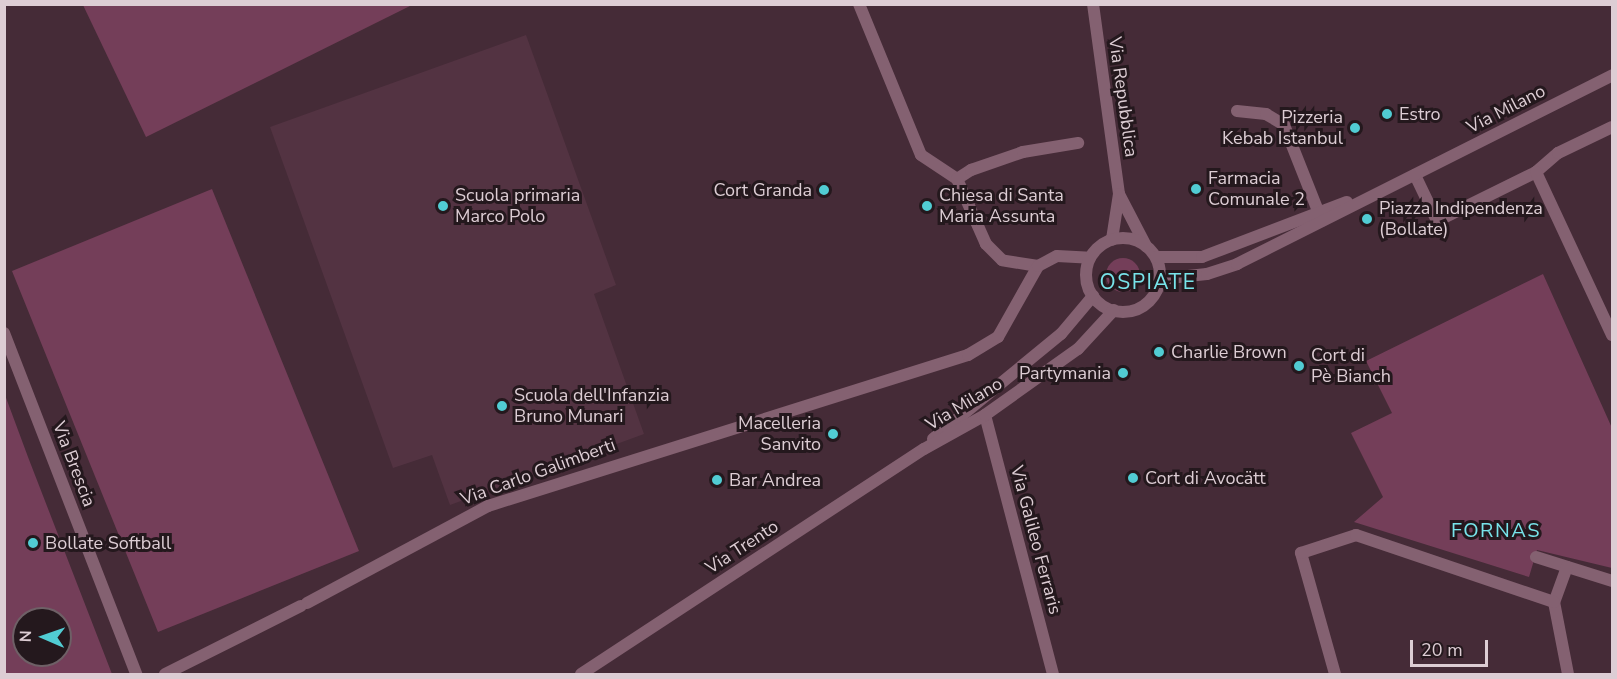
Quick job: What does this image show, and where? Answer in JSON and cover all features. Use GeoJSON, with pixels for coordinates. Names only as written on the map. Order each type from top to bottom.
{"type":"FeatureCollection","features":[{"type":"Feature","properties":{"kind":"street"},"geometry":{"type":"LineString","coordinates":[[859,4],[921,154],[957,179],[986,244],[1002,260],[1038,266],[1057,256],[1090,258]]}},
{"type":"Feature","properties":{"kind":"street","name":"Via Repubblica"},"geometry":{"type":"LineString","coordinates":[[1094,4],[1119,194],[1112,239]]}},
{"type":"Feature","properties":{"kind":"street","name":"Via Milano"},"geometry":{"type":"LineString","coordinates":[[1160,279],[1223,270],[1321,218],[1415,175],[1612,75]]}},
{"type":"Feature","properties":{"kind":"street"},"geometry":{"type":"LineString","coordinates":[[1236,111],[1266,114],[1284,125],[1321,218]]}},
{"type":"Feature","properties":{"kind":"street"},"geometry":{"type":"LineString","coordinates":[[1415,175],[1437,221],[1536,172],[1558,153],[1612,127]]}},
{"type":"Feature","properties":{"kind":"street"},"geometry":{"type":"LineString","coordinates":[[957,179],[971,170],[1023,152],[1078,143]]}},
{"type":"Feature","properties":{"kind":"street"},"geometry":{"type":"LineString","coordinates":[[1536,172],[1612,335]]}},
{"type":"Feature","properties":{"kind":"street","name":"Via Repubblica"},"geometry":{"type":"LineString","coordinates":[[1119,194],[1146,246]]}},
{"type":"Feature","properties":{"kind":"street","name":"Via Milano"},"geometry":{"type":"LineString","coordinates":[[1156,257],[1203,257],[1321,218]]}},
{"type":"Feature","properties":{"kind":"street"},"geometry":{"type":"LineString","coordinates":[[1112,239],[1130,239],[1146,246],[1156,257],[1160,279],[1155,294],[1144,305],[1129,311],[1113,310],[1093,296],[1086,270],[1090,258],[1112,239]]}},
{"type":"Feature","properties":{"kind":"street","name":"Via Carlo Galimberti"},"geometry":{"type":"LineString","coordinates":[[165,675],[488,506],[968,355],[998,337],[1038,266]]}},
{"type":"Feature","properties":{"kind":"street","name":"Via Milano"},"geometry":{"type":"LineString","coordinates":[[924,449],[953,420],[1061,334],[1093,296]]}},
{"type":"Feature","properties":{"kind":"street","name":"Via Milano"},"geometry":{"type":"LineString","coordinates":[[924,449],[985,415],[1078,349],[1113,310]]}},
{"type":"Feature","properties":{"kind":"street","name":"Via Brescia"},"geometry":{"type":"LineString","coordinates":[[4,333],[136,675]]}},
{"type":"Feature","properties":{"kind":"street","name":"Via Galileo Ferraris"},"geometry":{"type":"LineString","coordinates":[[985,415],[1053,675]]}},
{"type":"Feature","properties":{"kind":"street","name":"Via Trento"},"geometry":{"type":"LineString","coordinates":[[581,675],[924,449]]}},
{"type":"Feature","properties":{"kind":"street"},"geometry":{"type":"LineString","coordinates":[[1335,675],[1301,553],[1312,549],[1356,535],[1554,602]]}},
{"type":"Feature","properties":{"kind":"street"},"geometry":{"type":"LineString","coordinates":[[1536,557],[1612,581]]}},
{"type":"Feature","properties":{"kind":"street"},"geometry":{"type":"LineString","coordinates":[[1567,567],[1554,602],[1568,675]]}},
{"type":"Feature","properties":{"kind":"shaded area"},"geometry":{"type":"Polygon","coordinates":[[[83,5],[412,5],[146,137],[83,5]]]}},
{"type":"Feature","properties":{"kind":"shaded area","name":"Scuola primaria Marco Polo"},"geometry":{"type":"Polygon","coordinates":[[[526,35],[616,285],[594,294],[644,434],[450,505],[432,455],[393,468],[270,127],[526,35]]]}},
{"type":"Feature","properties":{"kind":"shaded area"},"geometry":{"type":"Polygon","coordinates":[[[212,189],[359,551],[158,632],[12,271],[212,189]]]}},
{"type":"Feature","properties":{"kind":"shaded area"},"geometry":{"type":"Polygon","coordinates":[[[1123,258],[1135,263],[1140,275],[1135,287],[1123,292],[1111,287],[1106,275],[1111,263],[1123,258]]]}},
{"type":"Feature","properties":{"kind":"shaded area"},"geometry":{"type":"Polygon","coordinates":[[[1543,274],[1612,428],[1612,568],[1537,550],[1529,577],[1354,522],[1383,497],[1351,433],[1392,413],[1366,361],[1543,274]]]}},
{"type":"Feature","properties":{"kind":"shaded area","name":"Bollate Softball"},"geometry":{"type":"Polygon","coordinates":[[[5,395],[28,457],[112,674],[5,674],[5,395]]]}},
{"type":"Feature","properties":{"kind":"place","name":"Estro"},"geometry":{"type":"Point","coordinates":[1387,114]}},
{"type":"Feature","properties":{"kind":"place","name":"Pizzeria Kebab Istanbul"},"geometry":{"type":"Point","coordinates":[1355,128]}},
{"type":"Feature","properties":{"kind":"place","name":"Farmacia Comunale 2"},"geometry":{"type":"Point","coordinates":[1196,189]}},
{"type":"Feature","properties":{"kind":"place","name":"Cort Granda"},"geometry":{"type":"Point","coordinates":[824,190]}},
{"type":"Feature","properties":{"kind":"place","name":"Scuola primaria Marco Polo"},"geometry":{"type":"Point","coordinates":[443,206]}},
{"type":"Feature","properties":{"kind":"place","name":"Chiesa di Santa Maria Assunta"},"geometry":{"type":"Point","coordinates":[927,206]}},
{"type":"Feature","properties":{"kind":"place","name":"Piazza Indipendenza (Bollate)"},"geometry":{"type":"Point","coordinates":[1367,219]}},
{"type":"Feature","properties":{"kind":"place","name":"Charlie Brown"},"geometry":{"type":"Point","coordinates":[1159,352]}},
{"type":"Feature","properties":{"kind":"place","name":"Cort di Pè Bianch"},"geometry":{"type":"Point","coordinates":[1299,366]}},
{"type":"Feature","properties":{"kind":"place","name":"Partymania"},"geometry":{"type":"Point","coordinates":[1123,373]}},
{"type":"Feature","properties":{"kind":"place","name":"Scuola dell'Infanzia Bruno Munari"},"geometry":{"type":"Point","coordinates":[502,406]}},
{"type":"Feature","properties":{"kind":"place","name":"Macelleria Sanvito"},"geometry":{"type":"Point","coordinates":[833,434]}},
{"type":"Feature","properties":{"kind":"place","name":"Cort di Avocätt"},"geometry":{"type":"Point","coordinates":[1133,478]}},
{"type":"Feature","properties":{"kind":"place","name":"Bar Andrea"},"geometry":{"type":"Point","coordinates":[717,480]}},
{"type":"Feature","properties":{"kind":"place","name":"Bollate Softball"},"geometry":{"type":"Point","coordinates":[33,543]}},
{"type":"Feature","properties":{"kind":"district","name":"OSPIATE"},"geometry":{"type":"Point","coordinates":[1148,282]}},
{"type":"Feature","properties":{"kind":"district","name":"FORNAS"},"geometry":{"type":"Point","coordinates":[1496,530]}}]}
